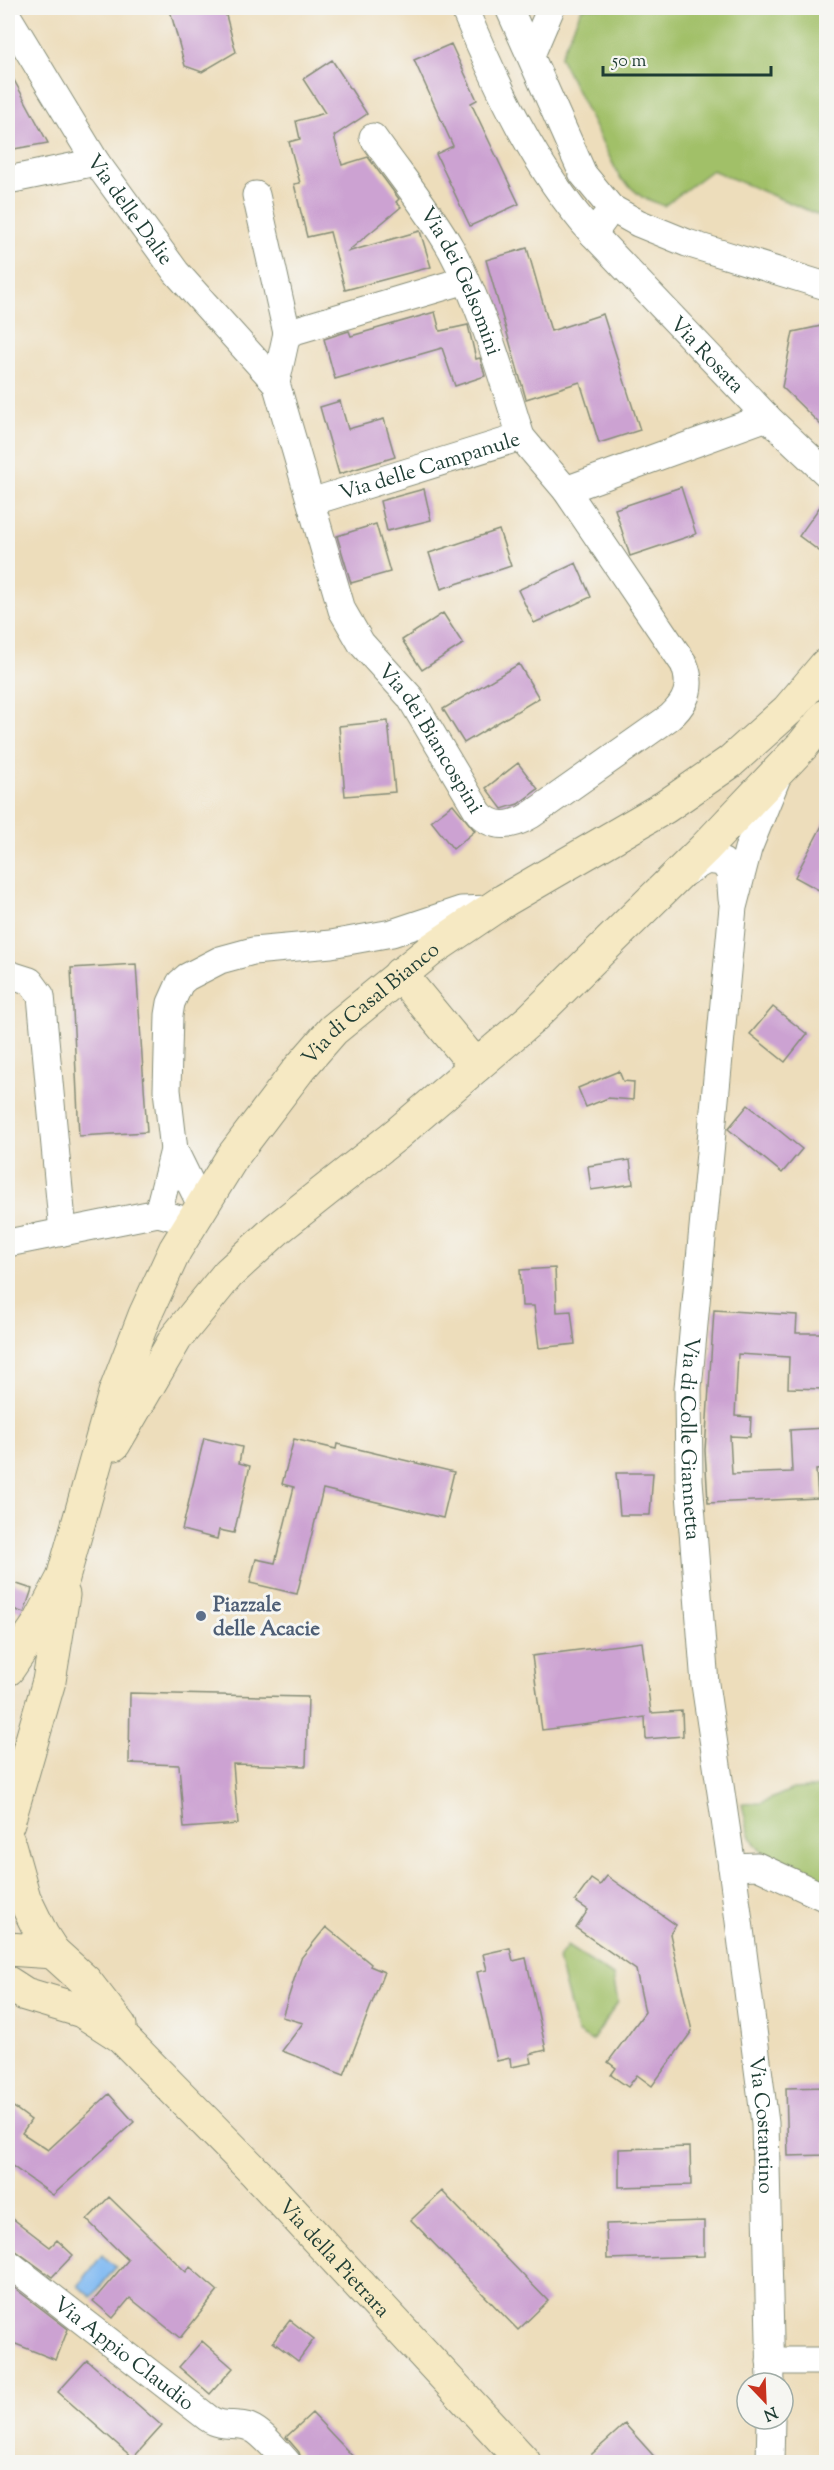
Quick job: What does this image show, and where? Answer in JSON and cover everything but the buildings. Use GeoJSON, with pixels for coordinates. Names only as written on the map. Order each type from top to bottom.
{"type":"FeatureCollection","features":[{"type":"Feature","properties":{"kind":"main road","name":"Via di Casal Bianco"},"geometry":{"type":"LineString","coordinates":[[8,1669],[47,1609],[69,1560],[115,1394],[168,1265],[196,1213],[238,1149],[315,1050],[351,1014],[400,974],[492,909],[648,818],[716,773],[770,729],[826,665]]}},
{"type":"Feature","properties":{"kind":"main road","name":"Via di Casal Bianco"},"geometry":{"type":"LineString","coordinates":[[89,1487],[176,1338],[228,1274],[277,1229],[398,1134],[531,1019],[673,879],[781,768],[826,716]]}},
{"type":"Feature","properties":{"kind":"main road"},"geometry":{"type":"LineString","coordinates":[[400,974],[476,1066]]}},
{"type":"Feature","properties":{"kind":"main road"},"geometry":{"type":"LineString","coordinates":[[8,1823],[15,1773],[49,1681],[69,1560]]}},
{"type":"Feature","properties":{"kind":"main road"},"geometry":{"type":"LineString","coordinates":[[8,1841],[24,1898],[53,1952],[91,1988],[142,2056]]}},
{"type":"Feature","properties":{"kind":"main road"},"geometry":{"type":"LineString","coordinates":[[8,1949],[53,1952]]}},
{"type":"Feature","properties":{"kind":"main road"},"geometry":{"type":"LineString","coordinates":[[13,1993],[74,2008],[98,2019],[142,2056]]}},
{"type":"Feature","properties":{"kind":"main road","name":"Via della Pietrara"},"geometry":{"type":"LineString","coordinates":[[142,2056],[256,2173],[524,2463]]}},
{"type":"Feature","properties":{"kind":"street","name":"Via Rosata"},"geometry":{"type":"LineString","coordinates":[[464,8],[501,93],[540,164],[561,196],[593,234],[767,417],[826,473]]}},
{"type":"Feature","properties":{"kind":"street"},"geometry":{"type":"LineString","coordinates":[[509,8],[583,174],[611,208],[638,223],[687,243],[826,286]]}},
{"type":"Feature","properties":{"kind":"street"},"geometry":{"type":"LineString","coordinates":[[531,55],[551,8]]}},
{"type":"Feature","properties":{"kind":"street","name":"Via delle Dalie"},"geometry":{"type":"LineString","coordinates":[[8,17],[96,162],[176,273],[276,383]]}},
{"type":"Feature","properties":{"kind":"street","name":"Via dei Gelsomini"},"geometry":{"type":"LineString","coordinates":[[373,137],[442,236],[466,280],[487,328],[521,437]]}},
{"type":"Feature","properties":{"kind":"street"},"geometry":{"type":"LineString","coordinates":[[8,180],[96,162]]}},
{"type":"Feature","properties":{"kind":"street","name":"Via dei Biancospini"},"geometry":{"type":"LineString","coordinates":[[256,195],[286,333],[276,383],[336,590],[352,630],[410,697],[479,813],[487,821],[497,825],[516,823],[670,717],[683,705],[688,691],[684,664],[566,490]]}},
{"type":"Feature","properties":{"kind":"street"},"geometry":{"type":"LineString","coordinates":[[593,234],[611,208]]}},
{"type":"Feature","properties":{"kind":"street"},"geometry":{"type":"LineString","coordinates":[[286,333],[466,280]]}},
{"type":"Feature","properties":{"kind":"street"},"geometry":{"type":"LineString","coordinates":[[566,490],[767,417]]}},
{"type":"Feature","properties":{"kind":"street","name":"Via delle Campanule"},"geometry":{"type":"LineString","coordinates":[[311,502],[521,437],[566,490]]}},
{"type":"Feature","properties":{"kind":"street","name":"Via di Colle Giannetta"},"geometry":{"type":"LineString","coordinates":[[732,1867],[705,1684],[687,1427],[688,1388],[733,907],[748,849],[781,768]]}},
{"type":"Feature","properties":{"kind":"street","name":"Via di Colle Giannetta"},"geometry":{"type":"LineString","coordinates":[[673,879],[707,860],[723,862],[730,873],[733,907]]}},
{"type":"Feature","properties":{"kind":"street"},"geometry":{"type":"LineString","coordinates":[[8,1243],[158,1213],[196,1213],[174,1150],[167,1090],[166,1052],[171,1003],[180,983],[187,977],[220,960],[253,951],[352,940],[392,933],[461,910],[492,909]]}},
{"type":"Feature","properties":{"kind":"street"},"geometry":{"type":"LineString","coordinates":[[8,974],[30,981],[41,996],[63,1232]]}},
{"type":"Feature","properties":{"kind":"street"},"geometry":{"type":"LineString","coordinates":[[158,1213],[174,1150]]}},
{"type":"Feature","properties":{"kind":"street"},"geometry":{"type":"LineString","coordinates":[[732,1867],[757,1866],[826,1898]]}},
{"type":"Feature","properties":{"kind":"street","name":"Via Costantino"},"geometry":{"type":"LineString","coordinates":[[732,1867],[765,2123],[770,2371]]}},
{"type":"Feature","properties":{"kind":"street","name":"Via Appio Claudio"},"geometry":{"type":"LineString","coordinates":[[8,2263],[208,2418],[222,2425],[249,2427],[268,2442],[287,2463]]}},
{"type":"Feature","properties":{"kind":"street"},"geometry":{"type":"LineString","coordinates":[[775,2371],[826,2361]]}},
{"type":"Feature","properties":{"kind":"street"},"geometry":{"type":"LineString","coordinates":[[770,2463],[771,2431]]}},
{"type":"Feature","properties":{"kind":"green space"},"geometry":{"type":"Polygon","coordinates":[[[582,8],[826,8],[826,218],[712,170],[664,206],[642,197],[620,178],[560,57],[582,8]]]}},
{"type":"Feature","properties":{"kind":"green space"},"geometry":{"type":"Polygon","coordinates":[[[826,1787],[826,1885],[779,1864],[762,1852],[750,1835],[742,1804],[761,1803],[793,1789],[826,1787]]]}},
{"type":"Feature","properties":{"kind":"green space"},"geometry":{"type":"Polygon","coordinates":[[[567,1946],[613,1976],[618,2002],[592,2041],[577,2032],[558,1959],[567,1946]]]}},
{"type":"Feature","properties":{"kind":"water"},"geometry":{"type":"Polygon","coordinates":[[[102,2255],[116,2267],[92,2297],[78,2286],[102,2255]]]}},
{"type":"Feature","properties":{"kind":"place","name":"Piazzale delle Acacie"},"geometry":{"type":"Point","coordinates":[201,1616]}}]}
